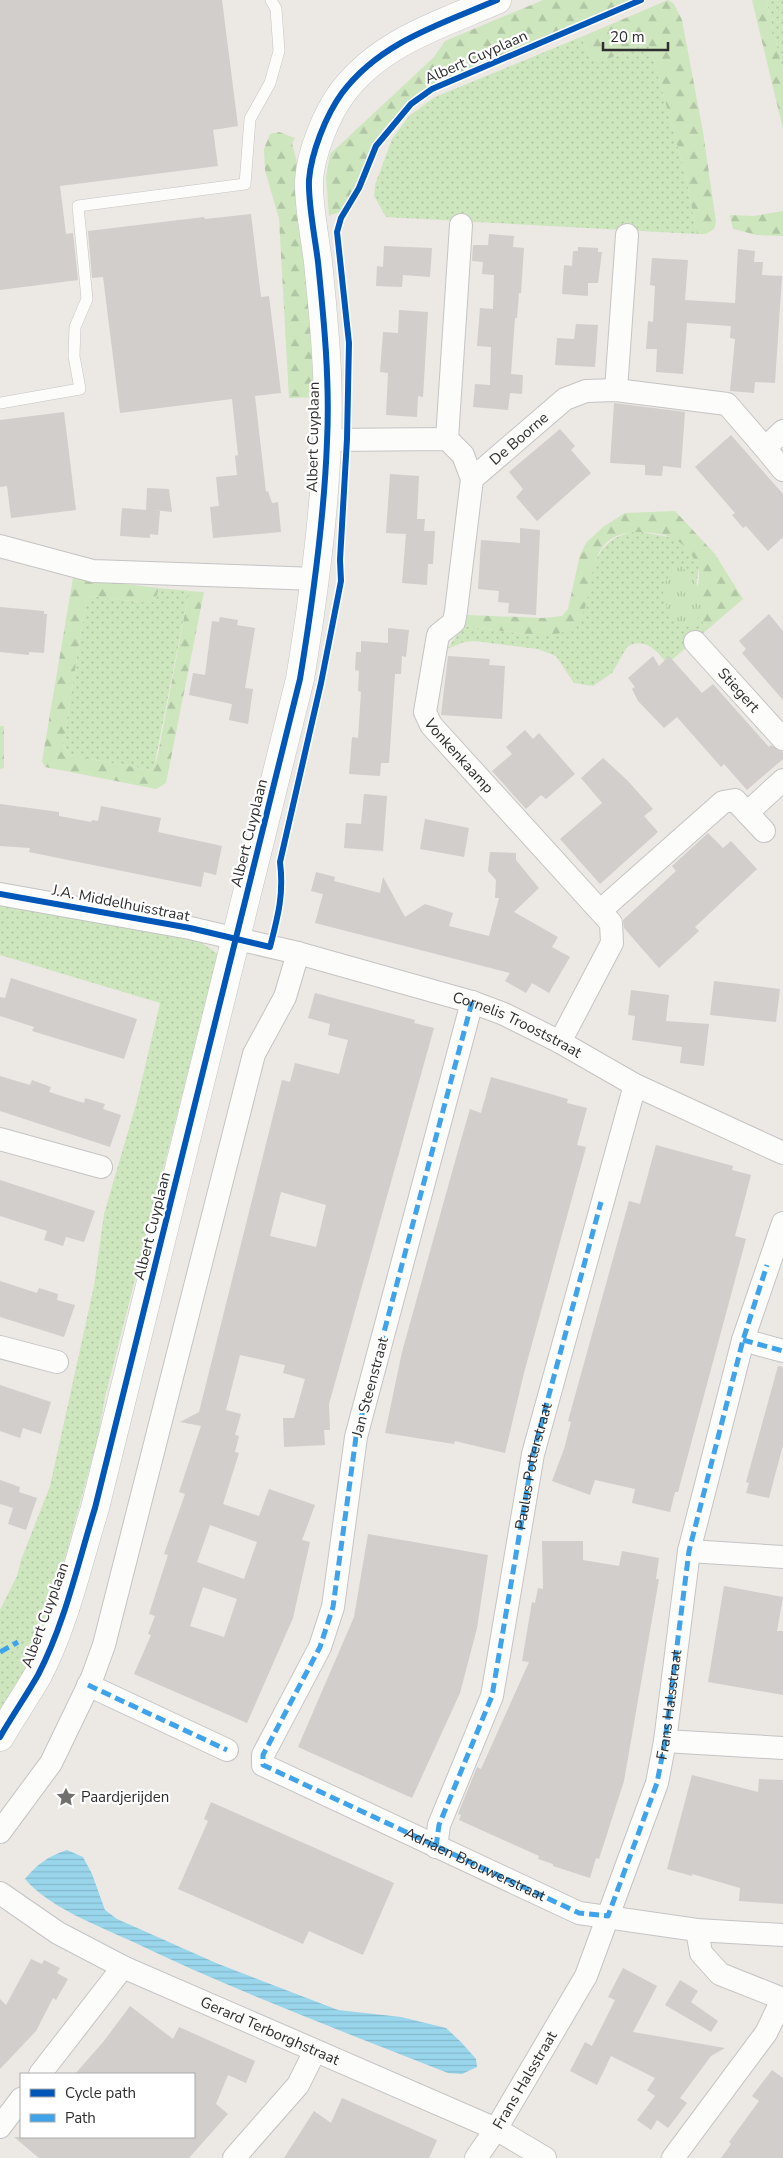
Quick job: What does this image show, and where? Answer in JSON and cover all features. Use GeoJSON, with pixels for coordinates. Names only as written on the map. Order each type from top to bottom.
{"type":"FeatureCollection","features":[{"type":"Feature","properties":{"kind":"street","name":"Albert Cuyplaan"},"geometry":{"type":"LineString","coordinates":[[0,1737],[38,1675],[63,1612],[95,1508],[300,678],[317,579],[328,440],[326,342],[309,180],[323,127],[341,94],[360,72],[380,54],[418,34],[498,0]]}},
{"type":"Feature","properties":{"kind":"street"},"geometry":{"type":"LineString","coordinates":[[328,440],[447,439],[461,225]]}},
{"type":"Feature","properties":{"kind":"street"},"geometry":{"type":"LineString","coordinates":[[616,390],[627,235]]}},
{"type":"Feature","properties":{"kind":"street","name":"De Boorne"},"geometry":{"type":"LineString","coordinates":[[447,439],[463,455],[472,479],[566,399],[586,391],[616,390],[727,404],[783,470]]}},
{"type":"Feature","properties":{"kind":"street"},"geometry":{"type":"LineString","coordinates":[[765,448],[783,431]]}},
{"type":"Feature","properties":{"kind":"street","name":"Vonkenkaamp"},"geometry":{"type":"LineString","coordinates":[[472,479],[454,622],[438,635],[425,712],[431,725],[611,923],[612,943],[560,1042]]}},
{"type":"Feature","properties":{"kind":"street"},"geometry":{"type":"LineString","coordinates":[[0,546],[93,571],[317,579]]}},
{"type":"Feature","properties":{"kind":"street","name":"Stiegert"},"geometry":{"type":"LineString","coordinates":[[696,642],[783,739]]}},
{"type":"Feature","properties":{"kind":"street"},"geometry":{"type":"LineString","coordinates":[[747,813],[783,780]]}},
{"type":"Feature","properties":{"kind":"street"},"geometry":{"type":"LineString","coordinates":[[601,910],[723,802],[735,800],[764,831]]}},
{"type":"Feature","properties":{"kind":"street","name":"J.A. Middelhuisstraat"},"geometry":{"type":"LineString","coordinates":[[0,894],[190,928],[236,941]]}},
{"type":"Feature","properties":{"kind":"street","name":"Cornelis Trooststraat"},"geometry":{"type":"LineString","coordinates":[[236,941],[298,953],[472,1002],[504,1014],[560,1042],[635,1085],[783,1153]]}},
{"type":"Feature","properties":{"kind":"street"},"geometry":{"type":"LineString","coordinates":[[0,1832],[51,1763],[88,1685],[104,1645],[254,1054],[285,997],[298,953]]}},
{"type":"Feature","properties":{"kind":"street","name":"Jan Steenstraat"},"geometry":{"type":"LineString","coordinates":[[263,1765],[262,1755],[320,1647],[333,1606],[356,1437],[472,1002]]}},
{"type":"Feature","properties":{"kind":"street","name":"Paulus Potterstraat"},"geometry":{"type":"LineString","coordinates":[[436,1847],[439,1825],[492,1696],[534,1454],[635,1085]]}},
{"type":"Feature","properties":{"kind":"street"},"geometry":{"type":"LineString","coordinates":[[0,1139],[101,1167]]}},
{"type":"Feature","properties":{"kind":"street","name":"Frans Halsstraat"},"geometry":{"type":"LineString","coordinates":[[476,2158],[496,2129],[586,1976],[657,1783],[665,1741],[689,1551],[743,1340],[783,1222]]}},
{"type":"Feature","properties":{"kind":"street"},"geometry":{"type":"LineString","coordinates":[[743,1340],[783,1351]]}},
{"type":"Feature","properties":{"kind":"street"},"geometry":{"type":"LineString","coordinates":[[0,1347],[57,1362]]}},
{"type":"Feature","properties":{"kind":"street"},"geometry":{"type":"LineString","coordinates":[[689,1551],[783,1557]]}},
{"type":"Feature","properties":{"kind":"street"},"geometry":{"type":"LineString","coordinates":[[88,1685],[228,1750]]}},
{"type":"Feature","properties":{"kind":"street"},"geometry":{"type":"LineString","coordinates":[[665,1741],[783,1748]]}},
{"type":"Feature","properties":{"kind":"street","name":"Adriaen Brouwerstraat"},"geometry":{"type":"LineString","coordinates":[[263,1765],[579,1913],[697,1930],[783,1935]]}},
{"type":"Feature","properties":{"kind":"street","name":"Gerard Terborghstraat"},"geometry":{"type":"LineString","coordinates":[[0,1892],[58,1933],[123,1967],[496,2129],[544,2158]]}},
{"type":"Feature","properties":{"kind":"street"},"geometry":{"type":"LineString","coordinates":[[673,2158],[766,2033],[783,1999],[720,1974],[701,1953],[697,1930]]}},
{"type":"Feature","properties":{"kind":"street"},"geometry":{"type":"LineString","coordinates":[[41,2073],[123,1967]]}},
{"type":"Feature","properties":{"kind":"street"},"geometry":{"type":"LineString","coordinates":[[234,2158],[298,2085],[315,2051]]}},
{"type":"Feature","properties":{"kind":"street"},"geometry":{"type":"LineString","coordinates":[[0,2127],[20,2100]]}},
{"type":"Feature","properties":{"kind":"lane"},"geometry":{"type":"LineString","coordinates":[[0,402],[80,389],[74,356],[75,327],[87,298],[78,206],[245,184],[250,120],[270,83],[278,51],[276,10],[270,0]]}},
{"type":"Feature","properties":{"kind":"green space"},"geometry":{"type":"Polygon","coordinates":[[[543,0],[633,0],[433,86],[421,94],[393,118],[383,133],[368,175],[352,204],[344,210],[329,216],[326,177],[330,154],[434,57],[445,41],[543,0]]]}},
{"type":"Feature","properties":{"kind":"green space"},"geometry":{"type":"Polygon","coordinates":[[[668,0],[674,4],[682,20],[703,132],[716,222],[714,229],[706,234],[697,234],[685,173],[650,46],[645,44],[600,62],[590,57],[581,37],[668,0]]]}},
{"type":"Feature","properties":{"kind":"green space"},"geometry":{"type":"Polygon","coordinates":[[[752,0],[766,0],[783,72],[783,129],[752,0]]]}},
{"type":"Feature","properties":{"kind":"green space"},"geometry":{"type":"Polygon","coordinates":[[[766,0],[783,0],[783,72],[766,0]]]}},
{"type":"Feature","properties":{"kind":"green space"},"geometry":{"type":"Polygon","coordinates":[[[581,37],[590,57],[600,62],[646,44],[650,46],[685,173],[697,234],[386,217],[374,196],[375,185],[392,139],[409,116],[435,97],[581,37]]]}},
{"type":"Feature","properties":{"kind":"green space"},"geometry":{"type":"Polygon","coordinates":[[[279,132],[295,138],[292,143],[302,183],[323,397],[289,398],[279,219],[265,170],[264,149],[270,134],[279,132]]]}},
{"type":"Feature","properties":{"kind":"green space"},"geometry":{"type":"Polygon","coordinates":[[[783,211],[783,236],[757,235],[733,229],[730,215],[754,216],[783,211]]]}},
{"type":"Feature","properties":{"kind":"green space"},"geometry":{"type":"Polygon","coordinates":[[[675,511],[715,554],[743,599],[708,629],[697,612],[699,569],[697,564],[689,551],[680,542],[668,536],[653,533],[629,533],[612,538],[602,548],[595,562],[584,612],[576,628],[557,634],[533,635],[464,626],[467,615],[543,618],[562,616],[568,609],[580,555],[586,543],[603,527],[625,513],[675,511]]]}},
{"type":"Feature","properties":{"kind":"green space"},"geometry":{"type":"Polygon","coordinates":[[[636,531],[675,538],[690,551],[699,567],[695,594],[696,612],[708,629],[667,664],[650,646],[639,643],[633,644],[627,647],[612,673],[593,686],[574,683],[556,656],[538,649],[474,641],[464,642],[447,649],[464,626],[533,635],[586,603],[598,556],[611,541],[636,531]]]}},
{"type":"Feature","properties":{"kind":"green space"},"geometry":{"type":"Polygon","coordinates":[[[678,563],[692,578],[701,594],[703,602],[702,611],[689,627],[676,623],[664,598],[664,586],[678,563]]]}},
{"type":"Feature","properties":{"kind":"green space"},"geometry":{"type":"Polygon","coordinates":[[[73,578],[159,588],[155,601],[149,603],[91,596],[86,601],[63,744],[69,755],[150,770],[154,767],[158,754],[189,591],[204,592],[166,783],[156,789],[45,767],[42,761],[73,578]]]}},
{"type":"Feature","properties":{"kind":"green space"},"geometry":{"type":"Polygon","coordinates":[[[159,588],[189,591],[154,767],[150,770],[69,755],[63,744],[86,601],[91,596],[149,603],[155,601],[159,588]]]}},
{"type":"Feature","properties":{"kind":"green space"},"geometry":{"type":"Polygon","coordinates":[[[0,726],[4,726],[4,768],[0,769],[0,726]]]}},
{"type":"Feature","properties":{"kind":"green space"},"geometry":{"type":"Polygon","coordinates":[[[0,903],[202,943],[218,954],[105,1397],[98,1437],[55,1595],[40,1641],[0,1715],[0,1610],[17,1576],[21,1560],[50,1486],[94,1286],[104,1214],[137,1101],[160,1003],[0,955],[0,903]]]}},
{"type":"Feature","properties":{"kind":"water"},"geometry":{"type":"Polygon","coordinates":[[[67,1850],[83,1857],[92,1874],[105,1910],[117,1919],[216,1963],[338,2010],[401,2017],[446,2028],[476,2059],[477,2067],[462,2074],[448,2073],[247,1993],[60,1907],[35,1889],[25,1879],[44,1861],[67,1850]]]}},
{"type":"Feature","properties":{"kind":"building"},"geometry":{"type":"Polygon","coordinates":[[[0,0],[222,0],[238,126],[213,130],[218,166],[60,186],[66,234],[73,233],[78,280],[0,290],[0,0]]]}},
{"type":"Feature","properties":{"kind":"building"},"geometry":{"type":"Polygon","coordinates":[[[251,214],[261,297],[269,296],[281,393],[255,396],[266,492],[268,491],[272,503],[278,502],[281,532],[213,538],[210,507],[219,506],[216,477],[237,475],[235,456],[238,455],[232,399],[120,413],[103,277],[92,278],[88,231],[204,217],[205,219],[251,214]]]}},
{"type":"Feature","properties":{"kind":"building"},"geometry":{"type":"Polygon","coordinates":[[[489,234],[514,236],[513,247],[524,248],[521,293],[519,293],[517,318],[515,318],[511,374],[523,375],[522,394],[510,393],[508,410],[473,407],[475,384],[490,385],[491,347],[477,346],[480,308],[493,309],[494,275],[482,274],[483,262],[472,261],[473,245],[488,245],[489,234]]]}},
{"type":"Feature","properties":{"kind":"building"},"geometry":{"type":"Polygon","coordinates":[[[384,246],[432,248],[430,277],[403,275],[402,287],[376,286],[377,266],[383,267],[384,246]]]}},
{"type":"Feature","properties":{"kind":"building"},"geometry":{"type":"Polygon","coordinates":[[[578,247],[598,248],[598,252],[602,252],[598,283],[588,283],[588,296],[562,294],[564,265],[572,266],[573,251],[578,251],[578,247]]]}},
{"type":"Feature","properties":{"kind":"building"},"geometry":{"type":"Polygon","coordinates":[[[738,249],[755,251],[754,262],[763,262],[762,275],[782,276],[775,383],[755,382],[754,393],[730,391],[735,339],[730,338],[731,326],[687,323],[683,374],[656,372],[657,349],[646,349],[648,321],[653,322],[655,286],[650,285],[652,258],[688,260],[685,300],[735,303],[738,249]]]}},
{"type":"Feature","properties":{"kind":"building"},"geometry":{"type":"Polygon","coordinates":[[[399,310],[428,312],[423,397],[418,396],[417,417],[386,415],[388,373],[380,372],[383,332],[398,333],[399,310]]]}},
{"type":"Feature","properties":{"kind":"building"},"geometry":{"type":"Polygon","coordinates":[[[576,324],[598,325],[595,367],[555,365],[557,338],[574,339],[576,324]]]}},
{"type":"Feature","properties":{"kind":"building"},"geometry":{"type":"Polygon","coordinates":[[[614,403],[685,412],[681,468],[663,466],[662,476],[645,475],[645,465],[610,463],[614,403]]]}},
{"type":"Feature","properties":{"kind":"building"},"geometry":{"type":"Polygon","coordinates":[[[64,412],[76,510],[11,518],[7,486],[0,487],[0,420],[64,412]]]}},
{"type":"Feature","properties":{"kind":"building"},"geometry":{"type":"Polygon","coordinates":[[[560,429],[575,446],[571,450],[591,473],[537,521],[516,497],[523,489],[509,472],[560,429]]]}},
{"type":"Feature","properties":{"kind":"building"},"geometry":{"type":"Polygon","coordinates":[[[731,435],[783,494],[783,537],[768,551],[746,526],[743,528],[732,515],[735,513],[695,467],[731,435]]]}},
{"type":"Feature","properties":{"kind":"building"},"geometry":{"type":"Polygon","coordinates":[[[390,474],[419,476],[417,519],[425,519],[424,531],[435,531],[433,564],[428,564],[427,585],[402,583],[406,534],[386,533],[390,474]]]}},
{"type":"Feature","properties":{"kind":"building"},"geometry":{"type":"Polygon","coordinates":[[[147,488],[169,489],[172,512],[153,510],[160,511],[158,535],[150,534],[150,538],[120,536],[122,508],[146,510],[147,488]]]}},
{"type":"Feature","properties":{"kind":"building"},"geometry":{"type":"Polygon","coordinates":[[[520,528],[540,530],[536,615],[508,613],[509,603],[498,602],[499,591],[478,589],[481,540],[520,543],[520,528]]]}},
{"type":"Feature","properties":{"kind":"building"},"geometry":{"type":"Polygon","coordinates":[[[0,607],[44,611],[44,614],[47,614],[44,653],[29,652],[29,655],[0,652],[0,607]]]}},
{"type":"Feature","properties":{"kind":"building"},"geometry":{"type":"Polygon","coordinates":[[[769,614],[783,631],[783,700],[742,653],[746,649],[739,641],[769,614]]]}},
{"type":"Feature","properties":{"kind":"building"},"geometry":{"type":"Polygon","coordinates":[[[220,617],[238,620],[237,625],[255,628],[245,688],[253,689],[248,724],[229,720],[232,704],[189,695],[193,673],[205,675],[212,621],[219,622],[220,617]]]}},
{"type":"Feature","properties":{"kind":"building"},"geometry":{"type":"Polygon","coordinates":[[[388,628],[409,630],[406,657],[402,656],[401,674],[395,674],[389,763],[381,763],[380,776],[349,774],[352,737],[358,738],[361,692],[358,691],[359,671],[355,670],[356,652],[361,652],[361,641],[388,643],[388,628]]]}},
{"type":"Feature","properties":{"kind":"building"},"geometry":{"type":"Polygon","coordinates":[[[448,656],[490,659],[489,665],[505,666],[502,719],[441,715],[448,656]]]}},
{"type":"Feature","properties":{"kind":"building"},"geometry":{"type":"Polygon","coordinates":[[[653,656],[659,666],[669,656],[702,693],[713,684],[769,747],[771,745],[783,752],[783,759],[747,790],[724,764],[721,767],[677,717],[664,728],[638,701],[632,689],[635,687],[628,678],[653,656]]]}},
{"type":"Feature","properties":{"kind":"building"},"geometry":{"type":"Polygon","coordinates":[[[525,730],[533,739],[539,733],[575,774],[546,799],[541,795],[526,809],[492,771],[512,754],[506,747],[525,730]]]}},
{"type":"Feature","properties":{"kind":"building"},"geometry":{"type":"Polygon","coordinates":[[[603,758],[627,780],[653,809],[644,816],[658,832],[600,884],[560,839],[602,803],[581,778],[603,758]]]}},
{"type":"Feature","properties":{"kind":"building"},"geometry":{"type":"Polygon","coordinates":[[[364,794],[387,796],[383,851],[344,848],[346,823],[361,824],[364,794]]]}},
{"type":"Feature","properties":{"kind":"building"},"geometry":{"type":"Polygon","coordinates":[[[0,804],[59,812],[59,816],[91,822],[92,820],[98,821],[101,806],[161,818],[158,832],[222,846],[216,875],[204,872],[201,887],[29,852],[30,848],[0,846],[0,804]]]}},
{"type":"Feature","properties":{"kind":"building"},"geometry":{"type":"Polygon","coordinates":[[[425,819],[469,828],[464,857],[420,849],[425,819]]]}},
{"type":"Feature","properties":{"kind":"building"},"geometry":{"type":"Polygon","coordinates":[[[708,833],[723,848],[731,841],[757,869],[695,927],[699,931],[659,968],[624,928],[623,920],[676,871],[672,866],[708,833]]]}},
{"type":"Feature","properties":{"kind":"building"},"geometry":{"type":"Polygon","coordinates":[[[490,852],[516,853],[516,860],[539,888],[514,912],[558,937],[552,947],[570,957],[549,993],[532,983],[526,993],[505,981],[510,973],[315,923],[323,894],[311,891],[316,872],[335,877],[334,881],[380,893],[383,877],[405,917],[425,904],[453,913],[449,926],[489,936],[499,898],[495,898],[496,880],[488,871],[490,852]]]}},
{"type":"Feature","properties":{"kind":"building"},"geometry":{"type":"Polygon","coordinates":[[[11,978],[137,1019],[124,1059],[32,1031],[34,1027],[0,1016],[0,997],[5,998],[11,978]]]}},
{"type":"Feature","properties":{"kind":"building"},"geometry":{"type":"Polygon","coordinates":[[[714,981],[780,989],[776,1022],[710,1015],[714,981]]]}},
{"type":"Feature","properties":{"kind":"building"},"geometry":{"type":"Polygon","coordinates":[[[631,990],[669,995],[666,1021],[709,1024],[704,1066],[680,1063],[682,1047],[632,1040],[635,1016],[628,1015],[631,990]]]}},
{"type":"Feature","properties":{"kind":"building"},"geometry":{"type":"Polygon","coordinates":[[[315,993],[415,1020],[414,1023],[434,1028],[329,1404],[330,1430],[324,1430],[325,1445],[284,1447],[283,1418],[294,1418],[305,1379],[283,1373],[285,1365],[240,1355],[226,1410],[241,1414],[235,1435],[239,1436],[235,1452],[239,1453],[223,1504],[259,1516],[269,1489],[315,1505],[302,1540],[310,1542],[293,1618],[247,1723],[134,1674],[151,1635],[148,1634],[155,1616],[149,1614],[168,1555],[164,1554],[185,1494],[179,1492],[201,1426],[180,1422],[199,1412],[282,1080],[290,1082],[295,1063],[339,1074],[348,1040],[328,1035],[330,1024],[308,1018],[315,993]],[[281,1192],[270,1236],[316,1247],[326,1205],[281,1192]],[[210,1525],[197,1562],[244,1579],[257,1542],[210,1525]],[[203,1587],[190,1626],[224,1637],[237,1599],[203,1587]]]}},
{"type":"Feature","properties":{"kind":"building"},"geometry":{"type":"Polygon","coordinates":[[[0,1076],[30,1085],[32,1080],[51,1087],[49,1092],[84,1103],[85,1098],[105,1104],[103,1109],[121,1115],[110,1147],[0,1111],[0,1076]]]}},
{"type":"Feature","properties":{"kind":"building"},"geometry":{"type":"Polygon","coordinates":[[[491,1077],[568,1099],[567,1103],[587,1108],[577,1145],[586,1147],[524,1373],[505,1453],[455,1441],[454,1444],[385,1433],[402,1352],[470,1109],[481,1113],[491,1077]]]}},
{"type":"Feature","properties":{"kind":"building"},"geometry":{"type":"Polygon","coordinates":[[[656,1145],[733,1166],[732,1170],[751,1175],[735,1236],[746,1239],[678,1492],[675,1492],[670,1512],[632,1503],[635,1489],[595,1480],[590,1495],[552,1481],[564,1449],[571,1422],[568,1421],[629,1201],[640,1204],[656,1145]]]}},
{"type":"Feature","properties":{"kind":"building"},"geometry":{"type":"Polygon","coordinates":[[[0,1180],[95,1211],[84,1242],[66,1237],[63,1246],[44,1240],[47,1231],[0,1216],[0,1180]]]}},
{"type":"Feature","properties":{"kind":"building"},"geometry":{"type":"Polygon","coordinates":[[[0,1281],[37,1293],[39,1288],[58,1294],[57,1300],[75,1305],[64,1337],[0,1317],[0,1281]]]}},
{"type":"Feature","properties":{"kind":"building"},"geometry":{"type":"Polygon","coordinates":[[[778,1366],[783,1367],[783,1445],[769,1498],[746,1493],[749,1483],[746,1482],[778,1366]]]}},
{"type":"Feature","properties":{"kind":"building"},"geometry":{"type":"Polygon","coordinates":[[[0,1385],[51,1402],[41,1434],[23,1428],[20,1438],[0,1431],[0,1385]]]}},
{"type":"Feature","properties":{"kind":"building"},"geometry":{"type":"Polygon","coordinates":[[[0,1480],[20,1487],[19,1492],[37,1498],[26,1530],[8,1524],[13,1508],[0,1504],[0,1480]]]}},
{"type":"Feature","properties":{"kind":"building"},"geometry":{"type":"Polygon","coordinates":[[[368,1534],[488,1555],[477,1628],[460,1693],[412,1798],[298,1747],[354,1617],[368,1534]]]}},
{"type":"Feature","properties":{"kind":"building"},"geometry":{"type":"Polygon","coordinates":[[[542,1541],[583,1541],[583,1560],[619,1566],[622,1551],[659,1558],[656,1579],[659,1579],[624,1781],[599,1859],[596,1858],[590,1878],[538,1859],[539,1856],[459,1820],[461,1815],[458,1814],[477,1767],[481,1769],[529,1662],[522,1661],[532,1602],[535,1603],[538,1588],[543,1589],[542,1541]]]}},
{"type":"Feature","properties":{"kind":"building"},"geometry":{"type":"Polygon","coordinates":[[[724,1586],[783,1597],[777,1631],[783,1631],[783,1695],[708,1682],[724,1586]]]}},
{"type":"Feature","properties":{"kind":"building"},"geometry":{"type":"Polygon","coordinates":[[[692,1775],[758,1792],[759,1779],[783,1780],[783,1904],[739,1901],[740,1888],[667,1869],[692,1775]]]}},
{"type":"Feature","properties":{"kind":"building"},"geometry":{"type":"Polygon","coordinates":[[[211,1802],[394,1883],[363,1955],[309,1931],[303,1944],[178,1889],[208,1821],[204,1819],[211,1802]]]}},
{"type":"Feature","properties":{"kind":"building"},"geometry":{"type":"Polygon","coordinates":[[[31,1959],[42,1964],[44,1960],[60,1968],[57,1973],[68,1979],[56,2000],[53,1998],[36,2031],[0,2069],[0,1999],[6,2005],[31,1959]]]}},
{"type":"Feature","properties":{"kind":"building"},"geometry":{"type":"Polygon","coordinates":[[[623,1968],[657,1986],[633,2032],[725,2048],[711,2056],[680,2098],[687,2103],[668,2128],[657,2120],[651,2130],[637,2120],[655,2096],[647,2090],[655,2078],[611,2056],[597,2085],[570,2071],[585,2042],[592,2046],[615,2000],[608,1997],[623,1968]]]}},
{"type":"Feature","properties":{"kind":"building"},"geometry":{"type":"Polygon","coordinates":[[[680,1980],[698,1991],[691,2002],[718,2021],[711,2032],[665,2005],[680,1980]]]}},
{"type":"Feature","properties":{"kind":"building"},"geometry":{"type":"Polygon","coordinates":[[[130,2006],[173,2039],[179,2027],[255,2061],[246,2083],[228,2075],[216,2104],[228,2114],[189,2158],[39,2158],[14,2137],[195,2138],[195,2073],[76,2073],[104,2041],[130,2006]]]}},
{"type":"Feature","properties":{"kind":"building"},"geometry":{"type":"Polygon","coordinates":[[[772,2070],[783,2078],[783,2158],[721,2158],[731,2144],[729,2142],[759,2101],[752,2096],[772,2070]]]}},
{"type":"Feature","properties":{"kind":"building"},"geometry":{"type":"Polygon","coordinates":[[[342,2098],[437,2140],[429,2158],[284,2158],[314,2111],[331,2123],[342,2098]]]}},
{"type":"Feature","properties":{"kind":"marked path"},"geometry":{"type":"LineString","coordinates":[[472,1002],[356,1437],[333,1607],[320,1647],[263,1755],[263,1765],[579,1913],[608,1916],[657,1783],[665,1741],[689,1551],[743,1340],[767,1265]]}},
{"type":"Feature","properties":{"kind":"marked path"},"geometry":{"type":"LineString","coordinates":[[436,1847],[439,1825],[492,1696],[533,1454],[601,1202]]}},
{"type":"Feature","properties":{"kind":"marked path"},"geometry":{"type":"LineString","coordinates":[[743,1340],[783,1351]]}},
{"type":"Feature","properties":{"kind":"marked path"},"geometry":{"type":"LineString","coordinates":[[0,1652],[18,1642]]}},
{"type":"Feature","properties":{"kind":"marked path"},"geometry":{"type":"LineString","coordinates":[[88,1685],[227,1750]]}},
{"type":"Feature","properties":{"kind":"cycle path"},"geometry":{"type":"LineString","coordinates":[[0,1737],[48,1655],[70,1593],[95,1508],[300,679],[321,531],[328,419],[324,329],[309,189],[310,169],[313,158],[320,135],[336,102],[357,75],[374,60],[413,36],[497,0]]}},
{"type":"Feature","properties":{"kind":"cycle path"},"geometry":{"type":"LineString","coordinates":[[0,894],[190,928],[270,947],[281,895],[280,862],[321,683],[341,581],[340,560],[347,439],[349,343],[337,232],[341,218],[359,188],[376,146],[411,104],[432,89],[641,0]]}},
{"type":"Feature","properties":{"kind":"place","name":"Paardjerijden"},"geometry":{"type":"Point","coordinates":[66,1797]}}]}
